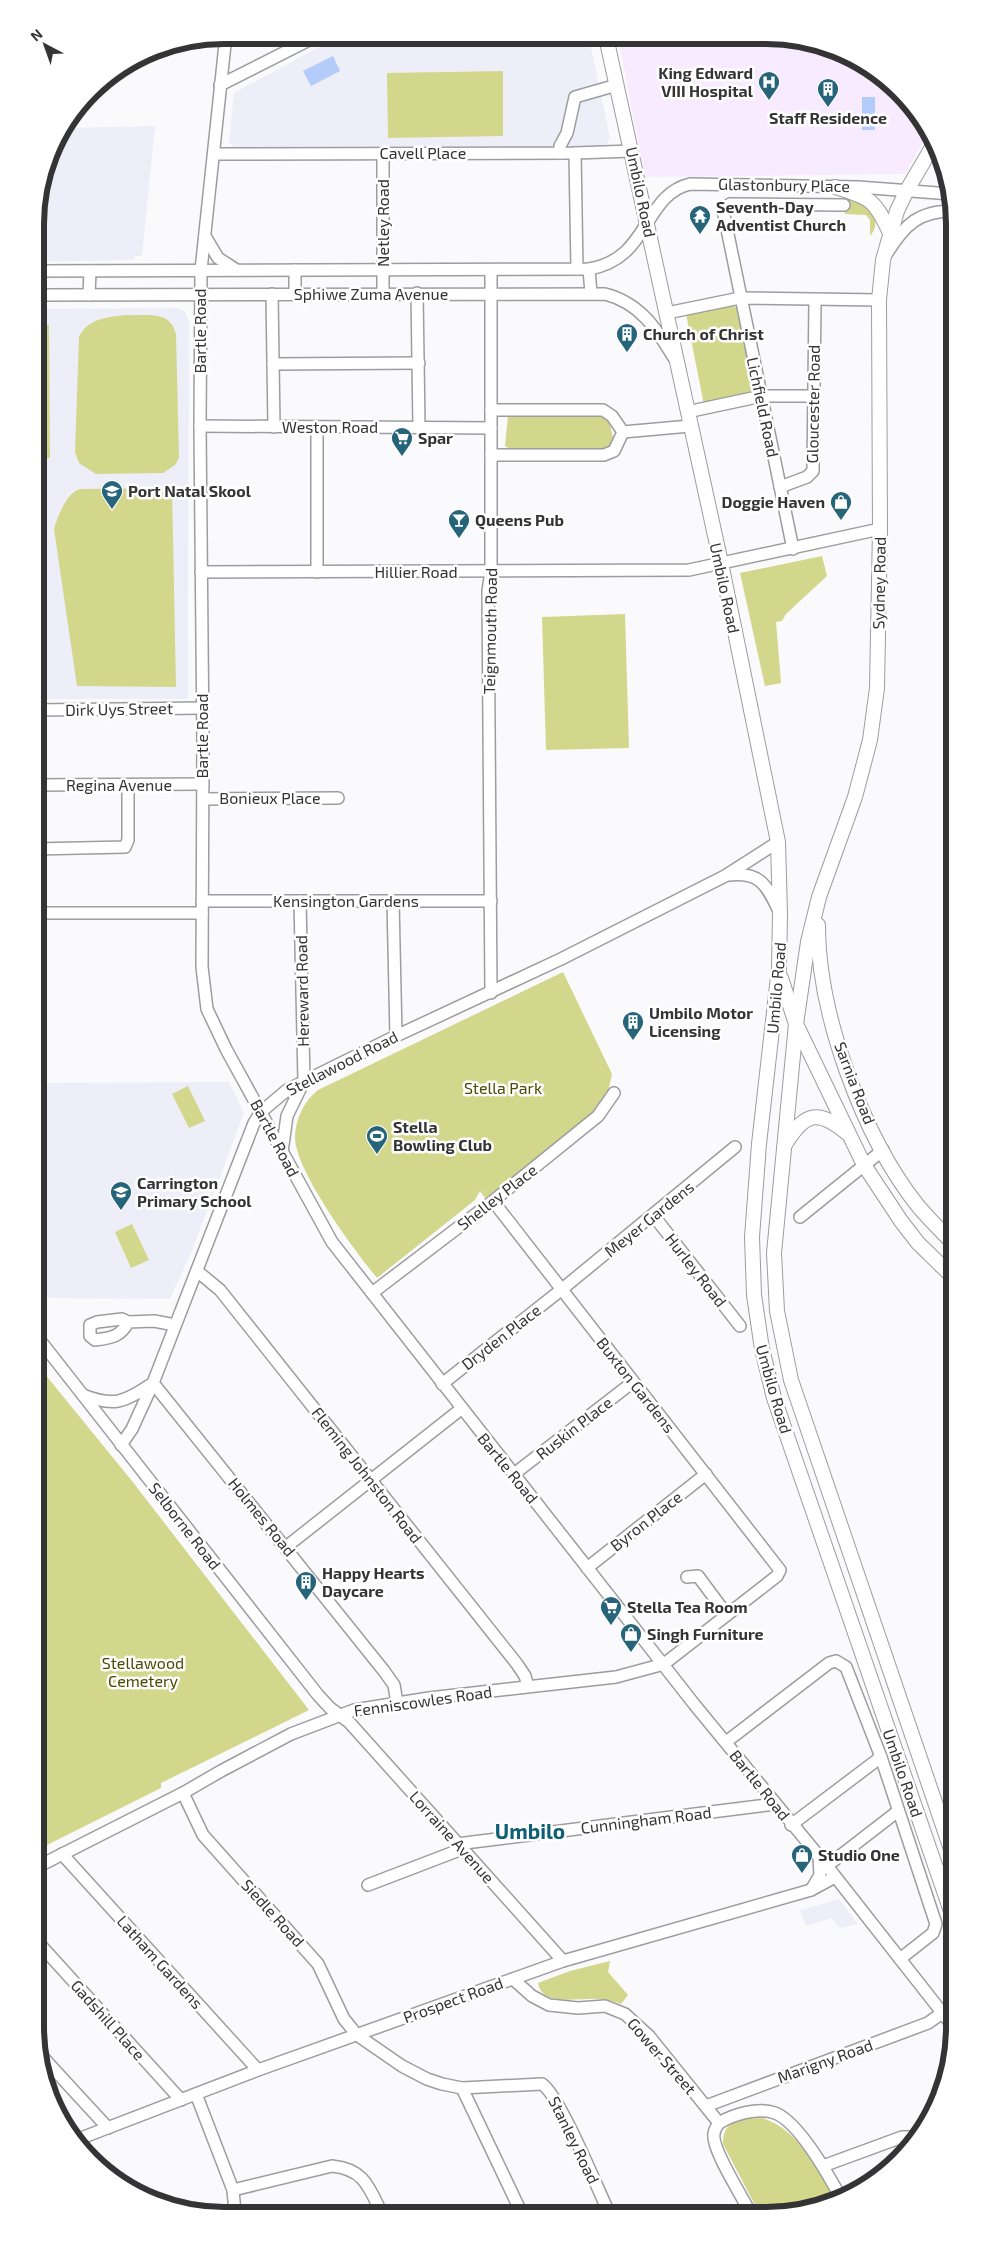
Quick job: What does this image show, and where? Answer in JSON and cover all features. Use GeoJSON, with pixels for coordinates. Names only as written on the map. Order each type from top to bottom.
{"type":"FeatureCollection","features":[{"type":"Feature","properties":{"kind":"main road","name":"Umbilo Road"},"geometry":{"type":"LineString","coordinates":[[608,44],[721,563],[778,842],[779,968],[759,1144],[752,1237],[754,1295],[762,1349],[774,1398],[946,1897]]}},
{"type":"Feature","properties":{"kind":"main road","name":"Sydney Road"},"geometry":{"type":"LineString","coordinates":[[796,1024],[808,942],[819,897],[855,797],[872,725],[877,688],[880,529],[878,300],[883,260],[890,233],[907,190],[931,150]]}},
{"type":"Feature","properties":{"kind":"main road"},"geometry":{"type":"LineString","coordinates":[[835,187],[870,200],[880,212],[890,233]]}},
{"type":"Feature","properties":{"kind":"main road","name":"Sarnia Road"},"geometry":{"type":"LineString","coordinates":[[819,897],[819,955],[833,1023],[850,1079],[883,1150],[918,1205],[946,1235]]}},
{"type":"Feature","properties":{"kind":"main road","name":"Sarnia Road"},"geometry":{"type":"LineString","coordinates":[[779,968],[796,1024],[864,1165],[901,1221],[946,1271]]}},
{"type":"Feature","properties":{"kind":"main road","name":"Umbilo Road"},"geometry":{"type":"LineString","coordinates":[[796,1024],[774,1253],[775,1290],[786,1358],[812,1445],[946,1835]]}},
{"type":"Feature","properties":{"kind":"main road"},"geometry":{"type":"LineString","coordinates":[[784,1147],[798,1126],[811,1117],[817,1116],[829,1119],[850,1136]]}},
{"type":"Feature","properties":{"kind":"street","name":"Bartle Road"},"geometry":{"type":"LineString","coordinates":[[225,44],[201,270],[202,967],[207,1009],[222,1042],[324,1231],[461,1409],[791,1825],[827,1866],[946,2018]]}},
{"type":"Feature","properties":{"kind":"street"},"geometry":{"type":"LineString","coordinates":[[220,85],[302,44]]}},
{"type":"Feature","properties":{"kind":"street"},"geometry":{"type":"LineString","coordinates":[[560,153],[560,146],[567,132],[574,99],[577,96],[617,85]]}},
{"type":"Feature","properties":{"kind":"street","name":"Cavell Place"},"geometry":{"type":"LineString","coordinates":[[214,154],[575,153],[632,151]]}},
{"type":"Feature","properties":{"kind":"street"},"geometry":{"type":"LineString","coordinates":[[575,153],[577,269]]}},
{"type":"Feature","properties":{"kind":"street","name":"Netley Road"},"geometry":{"type":"LineString","coordinates":[[383,293],[384,154]]}},
{"type":"Feature","properties":{"kind":"street","name":"Glastonbury Place"},"geometry":{"type":"LineString","coordinates":[[647,222],[672,192],[690,184],[858,186],[944,193]]}},
{"type":"Feature","properties":{"kind":"street","name":"Lichfield Road"},"geometry":{"type":"LineString","coordinates":[[793,549],[723,213],[724,207],[730,204],[844,205]]}},
{"type":"Feature","properties":{"kind":"street"},"geometry":{"type":"LineString","coordinates":[[883,260],[898,236],[917,218],[935,212],[946,212]]}},
{"type":"Feature","properties":{"kind":"street","name":"Sphiwe Zuma Avenue"},"geometry":{"type":"LineString","coordinates":[[44,271],[589,269],[603,267],[624,254],[635,242],[647,222]]}},
{"type":"Feature","properties":{"kind":"street"},"geometry":{"type":"LineString","coordinates":[[204,234],[218,258],[238,271]]}},
{"type":"Feature","properties":{"kind":"street"},"geometry":{"type":"LineString","coordinates":[[589,269],[590,293]]}},
{"type":"Feature","properties":{"kind":"street"},"geometry":{"type":"LineString","coordinates":[[295,270],[295,294]]}},
{"type":"Feature","properties":{"kind":"street","name":"Teignmouth Road"},"geometry":{"type":"LineString","coordinates":[[491,270],[491,571],[488,591],[491,993]]}},
{"type":"Feature","properties":{"kind":"street"},"geometry":{"type":"LineString","coordinates":[[89,295],[90,271]]}},
{"type":"Feature","properties":{"kind":"street"},"geometry":{"type":"LineString","coordinates":[[417,293],[419,428]]}},
{"type":"Feature","properties":{"kind":"street","name":"Sphiwe Zuma Avenue"},"geometry":{"type":"LineString","coordinates":[[44,295],[590,293],[613,296],[634,305],[659,332],[676,362]]}},
{"type":"Feature","properties":{"kind":"street"},"geometry":{"type":"LineString","coordinates":[[272,294],[274,427]]}},
{"type":"Feature","properties":{"kind":"street"},"geometry":{"type":"LineString","coordinates":[[667,313],[740,298],[878,300]]}},
{"type":"Feature","properties":{"kind":"street","name":"Gloucester Road"},"geometry":{"type":"LineString","coordinates":[[780,486],[807,477],[813,471],[815,300]]}},
{"type":"Feature","properties":{"kind":"street"},"geometry":{"type":"LineString","coordinates":[[273,364],[418,363]]}},
{"type":"Feature","properties":{"kind":"street"},"geometry":{"type":"LineString","coordinates":[[687,412],[762,396],[814,396]]}},
{"type":"Feature","properties":{"kind":"street"},"geometry":{"type":"LineString","coordinates":[[491,410],[603,410],[612,416],[623,432]]}},
{"type":"Feature","properties":{"kind":"street","name":"Weston Road"},"geometry":{"type":"LineString","coordinates":[[200,426],[491,428]]}},
{"type":"Feature","properties":{"kind":"street"},"geometry":{"type":"LineString","coordinates":[[623,432],[690,426]]}},
{"type":"Feature","properties":{"kind":"street"},"geometry":{"type":"LineString","coordinates":[[317,427],[317,572]]}},
{"type":"Feature","properties":{"kind":"street"},"geometry":{"type":"LineString","coordinates":[[491,455],[604,455],[614,451],[623,432]]}},
{"type":"Feature","properties":{"kind":"street","name":"Hillier Road"},"geometry":{"type":"LineString","coordinates":[[201,572],[681,570],[793,549],[880,529]]}},
{"type":"Feature","properties":{"kind":"street","name":"Dirk Uys Street"},"geometry":{"type":"LineString","coordinates":[[44,710],[203,708]]}},
{"type":"Feature","properties":{"kind":"street","name":"Regina Avenue"},"geometry":{"type":"LineString","coordinates":[[44,786],[203,784]]}},
{"type":"Feature","properties":{"kind":"street"},"geometry":{"type":"LineString","coordinates":[[44,849],[125,847],[128,840],[128,785]]}},
{"type":"Feature","properties":{"kind":"street","name":"Bonieux Place"},"geometry":{"type":"LineString","coordinates":[[202,799],[338,798]]}},
{"type":"Feature","properties":{"kind":"street","name":"Stellawood Road"},"geometry":{"type":"LineString","coordinates":[[121,1445],[132,1429],[153,1383],[254,1123],[261,1112],[279,1095],[396,1036],[491,993],[725,876],[778,842]]}},
{"type":"Feature","properties":{"kind":"street","name":"Stellawood Road"},"geometry":{"type":"LineString","coordinates":[[725,876],[743,874],[756,878],[766,887],[780,914]]}},
{"type":"Feature","properties":{"kind":"street","name":"Kensington Gardens"},"geometry":{"type":"LineString","coordinates":[[44,913],[202,907],[300,901],[490,901]]}},
{"type":"Feature","properties":{"kind":"street","name":"Hereward Road"},"geometry":{"type":"LineString","coordinates":[[300,901],[304,1082]]}},
{"type":"Feature","properties":{"kind":"street"},"geometry":{"type":"LineString","coordinates":[[393,901],[396,1036]]}},
{"type":"Feature","properties":{"kind":"street"},"geometry":{"type":"LineString","coordinates":[[282,1152],[287,1116],[304,1082]]}},
{"type":"Feature","properties":{"kind":"street","name":"Shelley Place"},"geometry":{"type":"LineString","coordinates":[[372,1293],[493,1201],[598,1116],[614,1093]]}},
{"type":"Feature","properties":{"kind":"street","name":"Meyer Gardens"},"geometry":{"type":"LineString","coordinates":[[561,1290],[735,1147]]}},
{"type":"Feature","properties":{"kind":"street"},"geometry":{"type":"LineString","coordinates":[[800,1218],[883,1150]]}},
{"type":"Feature","properties":{"kind":"street","name":"Buxton Gardens"},"geometry":{"type":"LineString","coordinates":[[493,1201],[779,1568]]}},
{"type":"Feature","properties":{"kind":"street","name":"Hurley Road"},"geometry":{"type":"LineString","coordinates":[[653,1215],[740,1326]]}},
{"type":"Feature","properties":{"kind":"street"},"geometry":{"type":"LineString","coordinates":[[941,1267],[946,1262]]}},
{"type":"Feature","properties":{"kind":"street","name":"Fleming Johnston Road"},"geometry":{"type":"LineString","coordinates":[[197,1271],[220,1290],[517,1664],[526,1676],[528,1686]]}},
{"type":"Feature","properties":{"kind":"street","name":"Dryden Place"},"geometry":{"type":"LineString","coordinates":[[442,1384],[561,1290]]}},
{"type":"Feature","properties":{"kind":"street"},"geometry":{"type":"LineString","coordinates":[[128,1322],[154,1321],[175,1325]]}},
{"type":"Feature","properties":{"kind":"street","name":"Selborne Road"},"geometry":{"type":"LineString","coordinates":[[44,1345],[318,1695],[339,1715]]}},
{"type":"Feature","properties":{"kind":"street","name":"Ruskin Place"},"geometry":{"type":"LineString","coordinates":[[514,1474],[633,1382]]}},
{"type":"Feature","properties":{"kind":"street"},"geometry":{"type":"LineString","coordinates":[[82,1394],[97,1400],[114,1403],[129,1398],[153,1383]]}},
{"type":"Feature","properties":{"kind":"street","name":"Holmes Road"},"geometry":{"type":"LineString","coordinates":[[153,1383],[384,1671],[394,1685],[397,1703]]}},
{"type":"Feature","properties":{"kind":"street"},"geometry":{"type":"LineString","coordinates":[[286,1548],[461,1409]]}},
{"type":"Feature","properties":{"kind":"street","name":"Byron Place"},"geometry":{"type":"LineString","coordinates":[[587,1568],[706,1474]]}},
{"type":"Feature","properties":{"kind":"street","name":"Fenniscowles Road"},"geometry":{"type":"LineString","coordinates":[[44,1863],[183,1793],[291,1734],[339,1715],[369,1707],[397,1703],[616,1676],[664,1664],[775,1579],[779,1574],[779,1568]]}},
{"type":"Feature","properties":{"kind":"street"},"geometry":{"type":"LineString","coordinates":[[686,1577],[698,1576],[727,1616]]}},
{"type":"Feature","properties":{"kind":"street"},"geometry":{"type":"LineString","coordinates":[[726,1742],[825,1666],[836,1661],[846,1667],[880,1756],[936,1926],[930,1936],[900,1959]]}},
{"type":"Feature","properties":{"kind":"street","name":"Lorraine Avenue"},"geometry":{"type":"LineString","coordinates":[[339,1715],[349,1722],[564,1960]]}},
{"type":"Feature","properties":{"kind":"street"},"geometry":{"type":"LineString","coordinates":[[791,1825],[880,1756]]}},
{"type":"Feature","properties":{"kind":"street","name":"Siedle Road"},"geometry":{"type":"LineString","coordinates":[[183,1793],[203,1835],[318,1964],[344,2019],[357,2035]]}},
{"type":"Feature","properties":{"kind":"street","name":"Cunningham Road"},"geometry":{"type":"LineString","coordinates":[[368,1885],[460,1846],[775,1804]]}},
{"type":"Feature","properties":{"kind":"street"},"geometry":{"type":"LineString","coordinates":[[827,1866],[898,1811]]}},
{"type":"Feature","properties":{"kind":"street","name":"Latham Gardens"},"geometry":{"type":"LineString","coordinates":[[62,1854],[258,2070]]}},
{"type":"Feature","properties":{"kind":"street"},"geometry":{"type":"LineString","coordinates":[[811,1890],[820,1875],[819,1856]]}},
{"type":"Feature","properties":{"kind":"street","name":"Prospect Road"},"geometry":{"type":"LineString","coordinates":[[82,2138],[258,2070],[564,1960],[811,1890],[835,1877]]}},
{"type":"Feature","properties":{"kind":"street","name":"Gadshill Place"},"geometry":{"type":"LineString","coordinates":[[44,1949],[180,2100]]}},
{"type":"Feature","properties":{"kind":"street","name":"Gower Street"},"geometry":{"type":"LineString","coordinates":[[513,1979],[532,1996],[549,2005],[578,2008],[605,2006],[625,2014],[649,2036],[719,2123]]}},
{"type":"Feature","properties":{"kind":"street","name":"Marigny Road"},"geometry":{"type":"LineString","coordinates":[[706,2106],[928,2022],[942,2013]]}},
{"type":"Feature","properties":{"kind":"street","name":"Stanley Road"},"geometry":{"type":"LineString","coordinates":[[357,2035],[402,2066],[427,2079],[462,2088],[542,2084],[548,2088],[561,2111],[606,2207]]}},
{"type":"Feature","properties":{"kind":"street"},"geometry":{"type":"LineString","coordinates":[[47,2062],[108,2128]]}},
{"type":"Feature","properties":{"kind":"street"},"geometry":{"type":"LineString","coordinates":[[462,2088],[519,2207]]}},
{"type":"Feature","properties":{"kind":"street"},"geometry":{"type":"LineString","coordinates":[[196,2094],[233,2190],[234,2207]]}},
{"type":"Feature","properties":{"kind":"street"},"geometry":{"type":"LineString","coordinates":[[747,2207],[714,2143],[713,2134],[719,2123],[744,2113],[769,2112],[776,2114],[806,2142],[823,2166],[838,2193]]}},
{"type":"Feature","properties":{"kind":"street"},"geometry":{"type":"LineString","coordinates":[[823,2166],[909,2137]]}},
{"type":"Feature","properties":{"kind":"street"},"geometry":{"type":"LineString","coordinates":[[233,2190],[332,2166],[346,2167],[367,2183],[379,2207]]}},
{"type":"Feature","properties":{"kind":"shaded area"},"geometry":{"type":"Polygon","coordinates":[[[324,44],[590,44],[610,138],[605,146],[234,147],[229,141],[234,93],[324,44]]]}},
{"type":"Feature","properties":{"kind":"shaded area","name":"King Edward VIII Hospital"},"geometry":{"type":"Polygon","coordinates":[[[619,44],[778,44],[824,53],[846,62],[876,81],[909,114],[925,139],[905,174],[645,177],[619,44]]]}},
{"type":"Feature","properties":{"kind":"shaded area"},"geometry":{"type":"Polygon","coordinates":[[[155,126],[142,256],[135,256],[134,260],[44,262],[44,212],[47,189],[57,155],[72,128],[155,126]]]}},
{"type":"Feature","properties":{"kind":"shaded area","name":"Port Natal Skool"},"geometry":{"type":"Polygon","coordinates":[[[178,308],[185,312],[189,321],[188,699],[44,699],[44,309],[178,308]]]}},
{"type":"Feature","properties":{"kind":"shaded area","name":"Carrington Primary School"},"geometry":{"type":"Polygon","coordinates":[[[229,1082],[244,1113],[191,1253],[170,1299],[44,1298],[44,1083],[229,1082]]]}},
{"type":"Feature","properties":{"kind":"shaded area"},"geometry":{"type":"Polygon","coordinates":[[[839,1899],[858,1924],[840,1928],[832,1918],[806,1926],[800,1910],[839,1899]]]}},
{"type":"Feature","properties":{"kind":"green space"},"geometry":{"type":"Polygon","coordinates":[[[503,71],[503,136],[388,138],[387,73],[503,71]]]}},
{"type":"Feature","properties":{"kind":"green space"},"geometry":{"type":"Polygon","coordinates":[[[846,198],[860,202],[871,211],[876,223],[870,236],[870,220],[866,215],[845,214],[846,198]]]}},
{"type":"Feature","properties":{"kind":"green space"},"geometry":{"type":"Polygon","coordinates":[[[733,305],[739,310],[756,394],[704,405],[686,314],[733,305]]]}},
{"type":"Feature","properties":{"kind":"green space"},"geometry":{"type":"Polygon","coordinates":[[[127,315],[150,315],[163,318],[169,321],[176,334],[179,458],[175,465],[163,473],[96,474],[79,463],[75,452],[79,337],[93,322],[127,315]]]}},
{"type":"Feature","properties":{"kind":"green space"},"geometry":{"type":"Polygon","coordinates":[[[44,325],[49,325],[50,458],[44,458],[44,325]]]}},
{"type":"Feature","properties":{"kind":"green space"},"geometry":{"type":"Polygon","coordinates":[[[602,414],[609,419],[614,443],[608,449],[510,449],[505,446],[508,415],[602,414]]]}},
{"type":"Feature","properties":{"kind":"green space"},"geometry":{"type":"Polygon","coordinates":[[[172,488],[176,687],[77,686],[54,529],[60,512],[71,495],[80,489],[172,488]]]}},
{"type":"Feature","properties":{"kind":"green space"},"geometry":{"type":"Polygon","coordinates":[[[822,556],[827,576],[786,614],[782,621],[776,622],[781,683],[765,686],[740,573],[822,556]]]}},
{"type":"Feature","properties":{"kind":"green space"},"geometry":{"type":"Polygon","coordinates":[[[625,614],[629,748],[546,750],[542,617],[625,614]]]}},
{"type":"Feature","properties":{"kind":"green space","name":"Stella Park"},"geometry":{"type":"Polygon","coordinates":[[[563,972],[612,1074],[606,1101],[597,1113],[485,1198],[480,1191],[475,1200],[377,1278],[327,1210],[304,1169],[297,1151],[295,1136],[299,1116],[305,1105],[318,1090],[563,972]]]}},
{"type":"Feature","properties":{"kind":"green space"},"geometry":{"type":"Polygon","coordinates":[[[188,1086],[205,1121],[189,1128],[172,1094],[188,1086]]]}},
{"type":"Feature","properties":{"kind":"green space"},"geometry":{"type":"Polygon","coordinates":[[[132,1224],[149,1260],[131,1268],[115,1232],[132,1224]]]}},
{"type":"Feature","properties":{"kind":"green space","name":"Stellawood Cemetery"},"geometry":{"type":"Polygon","coordinates":[[[44,1373],[132,1481],[309,1710],[161,1783],[161,1788],[44,1846],[44,1373]]]}},
{"type":"Feature","properties":{"kind":"green space"},"geometry":{"type":"Polygon","coordinates":[[[610,1961],[608,1972],[628,1995],[621,2004],[601,1999],[554,1999],[541,1991],[538,1983],[570,1971],[610,1961]]]}},
{"type":"Feature","properties":{"kind":"green space"},"geometry":{"type":"Polygon","coordinates":[[[760,2117],[786,2130],[813,2162],[833,2195],[789,2206],[756,2207],[723,2144],[729,2125],[746,2118],[760,2117]]]}},
{"type":"Feature","properties":{"kind":"water"},"geometry":{"type":"Polygon","coordinates":[[[333,56],[340,71],[311,86],[303,71],[333,56]]]}},
{"type":"Feature","properties":{"kind":"water"},"geometry":{"type":"Polygon","coordinates":[[[862,97],[875,97],[875,130],[862,130],[862,97]]]}},
{"type":"Feature","properties":{"kind":"place","name":"King Edward VIII Hospital"},"geometry":{"type":"Point","coordinates":[769,101]}},
{"type":"Feature","properties":{"kind":"place","name":"Staff Residence"},"geometry":{"type":"Point","coordinates":[828,108]}},
{"type":"Feature","properties":{"kind":"place","name":"Seventh-Day Adventist Church"},"geometry":{"type":"Point","coordinates":[700,235]}},
{"type":"Feature","properties":{"kind":"place","name":"Church of Christ"},"geometry":{"type":"Point","coordinates":[627,353]}},
{"type":"Feature","properties":{"kind":"place","name":"Spar"},"geometry":{"type":"Point","coordinates":[402,457]}},
{"type":"Feature","properties":{"kind":"place","name":"Port Natal Skool"},"geometry":{"type":"Point","coordinates":[112,510]}},
{"type":"Feature","properties":{"kind":"place","name":"Doggie Haven"},"geometry":{"type":"Point","coordinates":[841,521]}},
{"type":"Feature","properties":{"kind":"place","name":"Queens Pub"},"geometry":{"type":"Point","coordinates":[459,539]}},
{"type":"Feature","properties":{"kind":"place","name":"Umbilo Motor Licensing"},"geometry":{"type":"Point","coordinates":[633,1041]}},
{"type":"Feature","properties":{"kind":"place","name":"Stella Bowling Club"},"geometry":{"type":"Point","coordinates":[377,1155]}},
{"type":"Feature","properties":{"kind":"place","name":"Carrington Primary School"},"geometry":{"type":"Point","coordinates":[121,1211]}},
{"type":"Feature","properties":{"kind":"place","name":"Happy Hearts Daycare"},"geometry":{"type":"Point","coordinates":[306,1601]}},
{"type":"Feature","properties":{"kind":"place","name":"Stella Tea Room"},"geometry":{"type":"Point","coordinates":[611,1626]}},
{"type":"Feature","properties":{"kind":"place","name":"Singh Furniture"},"geometry":{"type":"Point","coordinates":[631,1653]}},
{"type":"Feature","properties":{"kind":"place","name":"Studio One"},"geometry":{"type":"Point","coordinates":[802,1874]}},
{"type":"Feature","properties":{"kind":"district","name":"Umbilo"},"geometry":{"type":"Point","coordinates":[530,1832]}}]}
